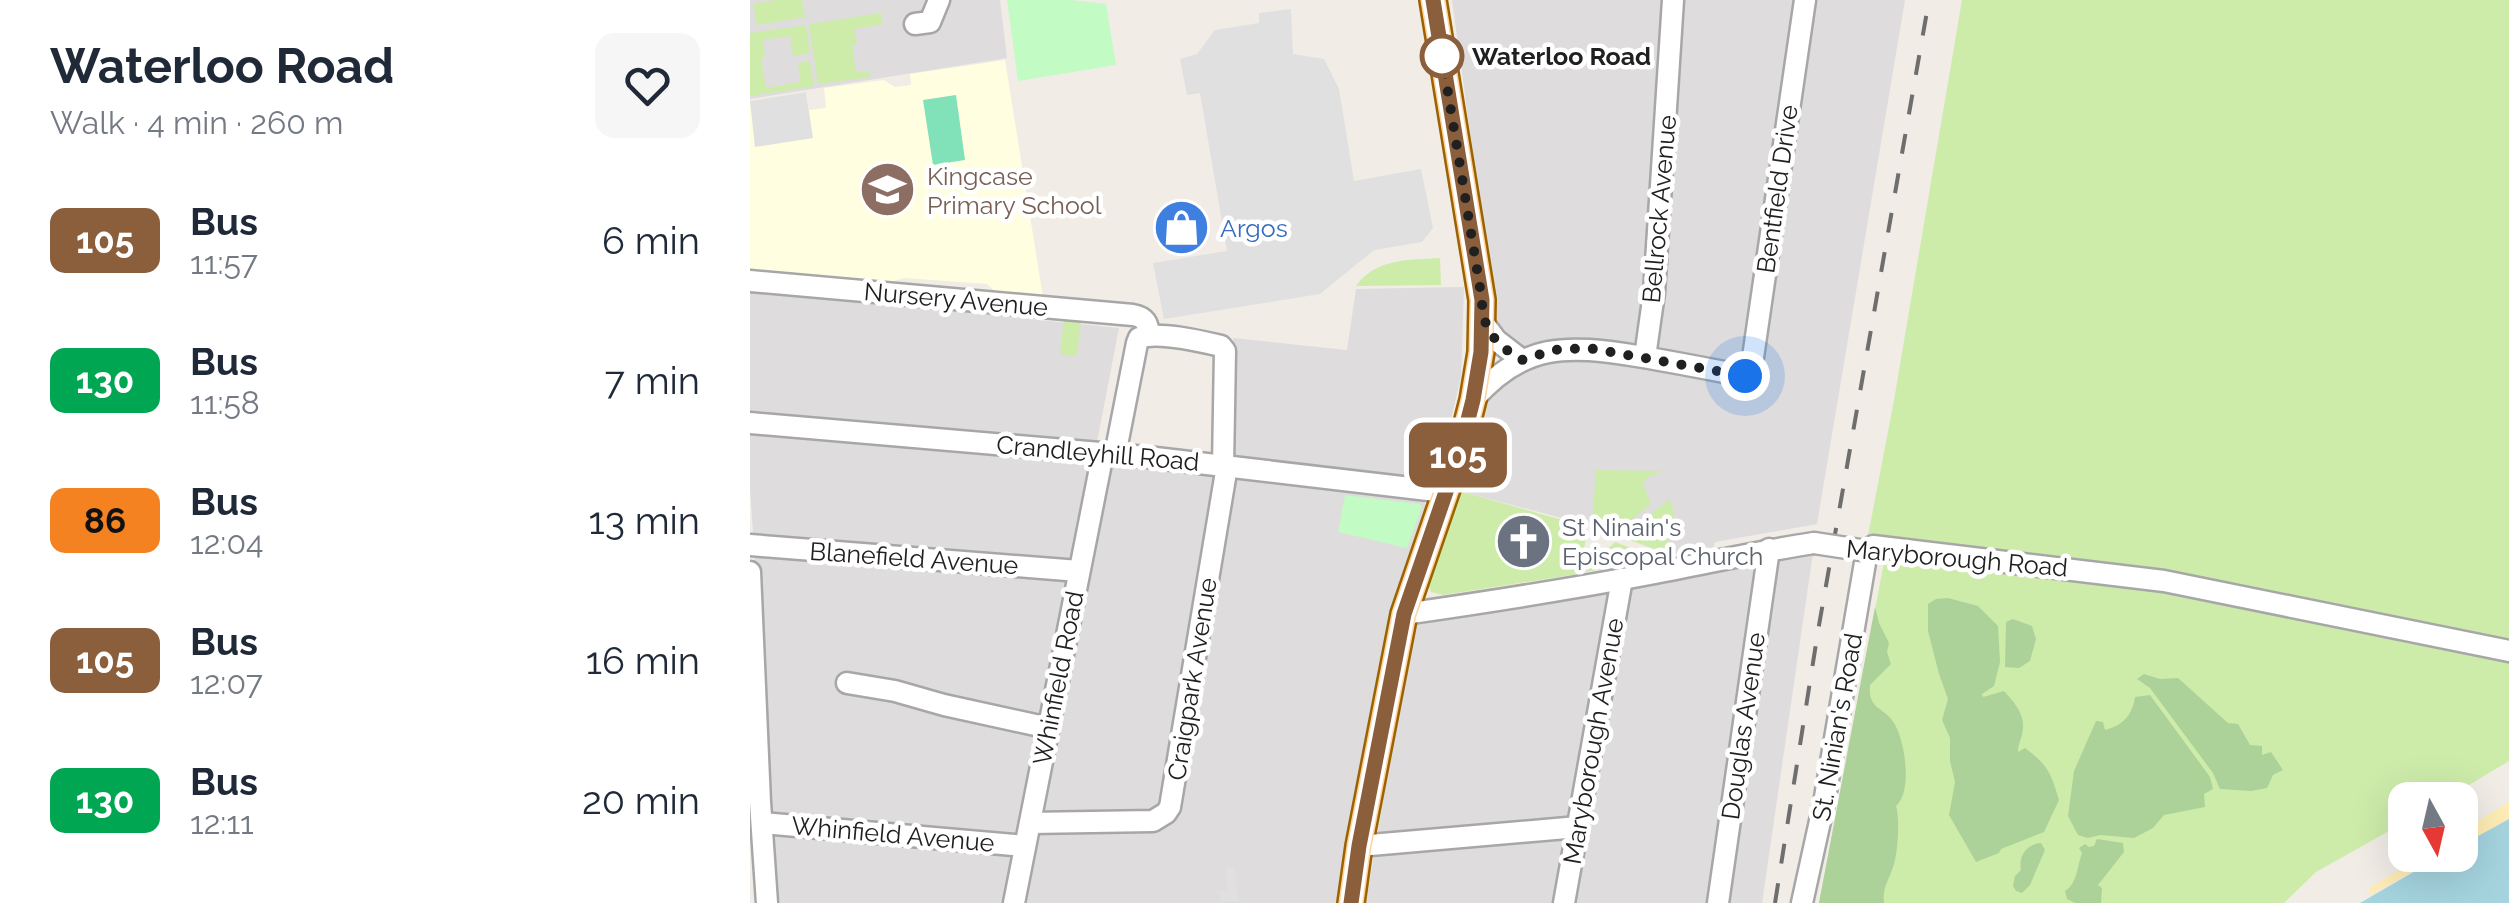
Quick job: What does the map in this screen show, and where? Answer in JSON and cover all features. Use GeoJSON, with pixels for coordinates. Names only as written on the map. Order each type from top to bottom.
{"type":"FeatureCollection","features":[{"type":"Feature","properties":{"kind":"main road"},"geometry":{"type":"LineString","coordinates":[[1351,903],[1404,614],[1460,451],[1481,352],[1482,300],[1433,0]]}},
{"type":"Feature","properties":{"kind":"street"},"geometry":{"type":"LineString","coordinates":[[915,24],[930,22],[939,0]]}},
{"type":"Feature","properties":{"kind":"street","name":"Bellrock Avenue"},"geometry":{"type":"LineString","coordinates":[[1645,357],[1673,0]]}},
{"type":"Feature","properties":{"kind":"street","name":"Bentfield Drive"},"geometry":{"type":"LineString","coordinates":[[1645,357],[1745,376],[1751,371],[1804,0]]}},
{"type":"Feature","properties":{"kind":"street","name":"Nursery Avenue"},"geometry":{"type":"LineString","coordinates":[[750,280],[1133,315],[1144,319],[1149,335]]}},
{"type":"Feature","properties":{"kind":"street"},"geometry":{"type":"LineString","coordinates":[[1482,321],[1496,340],[1522,360]]}},
{"type":"Feature","properties":{"kind":"street","name":"Whinfield Road"},"geometry":{"type":"LineString","coordinates":[[1014,903],[1079,571],[1138,342],[1149,335]]}},
{"type":"Feature","properties":{"kind":"street","name":"Craigpark Avenue"},"geometry":{"type":"LineString","coordinates":[[1030,823],[1153,820],[1170,808],[1225,466],[1225,351],[1212,344],[1149,335]]}},
{"type":"Feature","properties":{"kind":"street"},"geometry":{"type":"LineString","coordinates":[[1473,400],[1494,377],[1522,360],[1554,350],[1573,348],[1645,357]]}},
{"type":"Feature","properties":{"kind":"street","name":"Crandleyhill Road"},"geometry":{"type":"LineString","coordinates":[[750,423],[1110,454],[1446,492]]}},
{"type":"Feature","properties":{"kind":"street","name":"Maryborough Road"},"geometry":{"type":"LineString","coordinates":[[1404,614],[1544,594],[1814,543],[1868,550],[1873,546],[2164,581],[2509,650]]}},
{"type":"Feature","properties":{"kind":"street","name":"Blanefield Avenue"},"geometry":{"type":"LineString","coordinates":[[750,545],[1079,571]]}},
{"type":"Feature","properties":{"kind":"street","name":"Douglas Avenue"},"geometry":{"type":"LineString","coordinates":[[1718,903],[1769,549]]}},
{"type":"Feature","properties":{"kind":"street","name":"St. Ninian's Road"},"geometry":{"type":"LineString","coordinates":[[1802,903],[1824,803],[1868,550]]}},
{"type":"Feature","properties":{"kind":"street"},"geometry":{"type":"LineString","coordinates":[[750,572],[767,903]]}},
{"type":"Feature","properties":{"kind":"street","name":"Maryborough Avenue"},"geometry":{"type":"LineString","coordinates":[[1564,903],[1622,579]]}},
{"type":"Feature","properties":{"kind":"street"},"geometry":{"type":"LineString","coordinates":[[858,691],[895,690],[1049,728]]}},
{"type":"Feature","properties":{"kind":"street","name":"Whinfield Avenue"},"geometry":{"type":"LineString","coordinates":[[762,823],[1025,846]]}},
{"type":"Feature","properties":{"kind":"street"},"geometry":{"type":"LineString","coordinates":[[1359,846],[1578,828]]}},
{"type":"Feature","properties":{"kind":"shaded area"},"geometry":{"type":"Polygon","coordinates":[[[750,0],[1000,0],[1007,58],[750,99],[750,0]]]}},
{"type":"Feature","properties":{"kind":"shaded area"},"geometry":{"type":"Polygon","coordinates":[[[1452,0],[1905,0],[1817,524],[1715,542],[1713,548],[1668,556],[1669,547],[1464,492],[1505,341],[1497,329],[1452,0]]]}},
{"type":"Feature","properties":{"kind":"shaded area"},"geometry":{"type":"Polygon","coordinates":[[[1291,9],[1293,54],[1324,59],[1339,89],[1354,181],[1421,169],[1433,228],[1422,242],[1374,250],[1320,294],[1164,319],[1153,263],[1227,251],[1200,93],[1187,95],[1180,59],[1197,54],[1215,30],[1259,23],[1259,13],[1291,9]]]}},
{"type":"Feature","properties":{"kind":"shaded area","name":"Kingcase Primary School"},"geometry":{"type":"Polygon","coordinates":[[[1005,60],[1043,297],[997,293],[987,284],[905,278],[887,283],[750,269],[750,101],[806,92],[809,110],[826,108],[824,88],[884,80],[895,87],[911,85],[910,74],[1005,60]]]}},
{"type":"Feature","properties":{"kind":"shaded area"},"geometry":{"type":"Polygon","coordinates":[[[806,92],[813,138],[755,147],[750,101],[806,92]]]}},
{"type":"Feature","properties":{"kind":"shaded area"},"geometry":{"type":"Polygon","coordinates":[[[1464,287],[1461,377],[1435,486],[1227,460],[1233,338],[1347,350],[1356,289],[1464,287]]]}},
{"type":"Feature","properties":{"kind":"shaded area"},"geometry":{"type":"Polygon","coordinates":[[[750,291],[1119,328],[1008,903],[777,903],[750,487],[750,291]]]}},
{"type":"Feature","properties":{"kind":"shaded area"},"geometry":{"type":"Polygon","coordinates":[[[1109,465],[1421,499],[1427,506],[1401,590],[1374,704],[1342,903],[1021,903],[1109,465]]]}},
{"type":"Feature","properties":{"kind":"shaded area"},"geometry":{"type":"Polygon","coordinates":[[[1813,553],[1762,903],[1366,903],[1412,624],[1813,553]]]}},
{"type":"Feature","properties":{"kind":"shaded area"},"geometry":{"type":"Polygon","coordinates":[[[1226,868],[1235,868],[1238,901],[1220,902],[1219,891],[1227,890],[1226,868]]]}},
{"type":"Feature","properties":{"kind":"green space"},"geometry":{"type":"Polygon","coordinates":[[[802,0],[805,17],[757,25],[753,4],[802,0]]]}},
{"type":"Feature","properties":{"kind":"green space"},"geometry":{"type":"Polygon","coordinates":[[[1007,0],[1106,4],[1116,65],[1018,81],[1007,0]]]}},
{"type":"Feature","properties":{"kind":"green space"},"geometry":{"type":"Polygon","coordinates":[[[1962,0],[2509,0],[2509,761],[2474,782],[2388,782],[2388,832],[2316,872],[2284,903],[1819,903],[1885,557],[1887,539],[1868,536],[1962,0]]]}},
{"type":"Feature","properties":{"kind":"green space"},"geometry":{"type":"Polygon","coordinates":[[[881,13],[883,24],[854,29],[856,72],[869,71],[870,77],[818,84],[809,24],[881,13]]]}},
{"type":"Feature","properties":{"kind":"green space"},"geometry":{"type":"Polygon","coordinates":[[[806,25],[810,53],[793,56],[790,36],[763,40],[765,57],[761,58],[766,88],[800,82],[798,63],[810,61],[814,86],[750,96],[750,33],[806,25]]]}},
{"type":"Feature","properties":{"kind":"green space"},"geometry":{"type":"Polygon","coordinates":[[[956,95],[965,160],[933,165],[923,100],[956,95]]]}},
{"type":"Feature","properties":{"kind":"green space"},"geometry":{"type":"Polygon","coordinates":[[[1440,258],[1441,285],[1356,286],[1383,265],[1440,258]]]}},
{"type":"Feature","properties":{"kind":"green space"},"geometry":{"type":"Polygon","coordinates":[[[1064,319],[1081,321],[1077,356],[1060,354],[1064,319]]]}},
{"type":"Feature","properties":{"kind":"green space"},"geometry":{"type":"Polygon","coordinates":[[[1596,470],[1665,471],[1648,477],[1643,484],[1651,504],[1617,531],[1612,515],[1605,517],[1610,534],[1592,524],[1596,470]]]}},
{"type":"Feature","properties":{"kind":"green space"},"geometry":{"type":"Polygon","coordinates":[[[1460,491],[1580,525],[1579,530],[1587,532],[1578,574],[1443,595],[1431,592],[1428,585],[1460,491]]]}},
{"type":"Feature","properties":{"kind":"green space"},"geometry":{"type":"Polygon","coordinates":[[[1345,495],[1419,504],[1422,507],[1407,548],[1338,532],[1345,495]]]}},
{"type":"Feature","properties":{"kind":"green space"},"geometry":{"type":"Polygon","coordinates":[[[1670,499],[1674,513],[1665,553],[1621,537],[1670,499]]]}},
{"type":"Feature","properties":{"kind":"green space"},"geometry":{"type":"Polygon","coordinates":[[[1615,542],[1659,559],[1585,572],[1615,542]]]}},
{"type":"Feature","properties":{"kind":"green space"},"geometry":{"type":"Polygon","coordinates":[[[1948,598],[1978,606],[1998,626],[2000,662],[1994,686],[1983,697],[2004,691],[2014,703],[2023,722],[2018,752],[2025,748],[2044,765],[2059,800],[2044,832],[1976,862],[1949,815],[1955,782],[1950,738],[1942,720],[1948,699],[1928,631],[1928,604],[1948,598]]]}},
{"type":"Feature","properties":{"kind":"green space"},"geometry":{"type":"Polygon","coordinates":[[[1875,607],[1889,643],[1891,664],[1870,685],[1870,693],[1874,704],[1894,723],[1906,766],[1904,789],[1896,806],[1895,858],[1884,903],[1819,903],[1875,607]]]}},
{"type":"Feature","properties":{"kind":"green space"},"geometry":{"type":"Polygon","coordinates":[[[2013,619],[2032,626],[2036,639],[2030,661],[2019,668],[2005,667],[2006,622],[2013,619]]]}},
{"type":"Feature","properties":{"kind":"green space"},"geometry":{"type":"Polygon","coordinates":[[[2144,674],[2160,679],[2178,678],[2228,723],[2238,724],[2250,745],[2262,746],[2262,755],[2271,752],[2283,770],[2273,775],[2267,788],[2220,789],[2213,773],[2150,688],[2137,679],[2144,674]]]}},
{"type":"Feature","properties":{"kind":"green space"},"geometry":{"type":"Polygon","coordinates":[[[2150,695],[2210,777],[2213,789],[2204,794],[2205,807],[2164,815],[2153,828],[2134,838],[2078,835],[2068,816],[2074,771],[2096,721],[2103,722],[2105,730],[2117,725],[2126,719],[2135,697],[2150,695]]]}},
{"type":"Feature","properties":{"kind":"green space"},"geometry":{"type":"Polygon","coordinates":[[[2097,839],[2123,843],[2124,852],[2098,885],[2102,888],[2101,903],[2075,903],[2067,899],[2065,891],[2076,875],[2082,853],[2079,848],[2085,844],[2094,846],[2097,839]]]}},
{"type":"Feature","properties":{"kind":"green space"},"geometry":{"type":"Polygon","coordinates":[[[2041,843],[2045,850],[2030,885],[2022,893],[2016,891],[2013,886],[2021,870],[2022,856],[2028,848],[2041,843]]]}},
{"type":"Feature","properties":{"kind":"sand"},"geometry":{"type":"Polygon","coordinates":[[[2509,802],[2509,819],[2478,836],[2478,821],[2509,802]]]}},
{"type":"Feature","properties":{"kind":"sand"},"geometry":{"type":"Polygon","coordinates":[[[2396,872],[2412,872],[2370,895],[2370,888],[2396,872]]]}},
{"type":"Feature","properties":{"kind":"water"},"geometry":{"type":"Polygon","coordinates":[[[2509,819],[2509,903],[2360,903],[2414,872],[2478,872],[2478,836],[2509,819]]]}},
{"type":"Feature","properties":{"kind":"railway"},"geometry":{"type":"LineString","coordinates":[[1775,903],[1818,631],[1929,0]]}},
{"type":"Feature","properties":{"kind":"bus line","name":"105"},"geometry":{"type":"LineString","coordinates":[[1351,903],[1404,614],[1460,451],[1481,352],[1482,300],[1433,0]]}},
{"type":"Feature","properties":{"kind":"place","name":"Waterloo Road"},"geometry":{"type":"Point","coordinates":[1442,56]}},
{"type":"Feature","properties":{"kind":"place","name":"Kingcase Primary School"},"geometry":{"type":"Point","coordinates":[888,190]}},
{"type":"Feature","properties":{"kind":"place","name":"Argos"},"geometry":{"type":"Point","coordinates":[1181,228]}},
{"type":"Feature","properties":{"kind":"place","name":"St Ninain's Episcopal Church"},"geometry":{"type":"Point","coordinates":[1523,541]}},
{"type":"Feature","properties":{"kind":"route"},"geometry":{"type":"LineString","coordinates":[[1442,56],[1482,300],[1482,321],[1496,340],[1522,360],[1554,350],[1588,348],[1745,376]]}}]}
